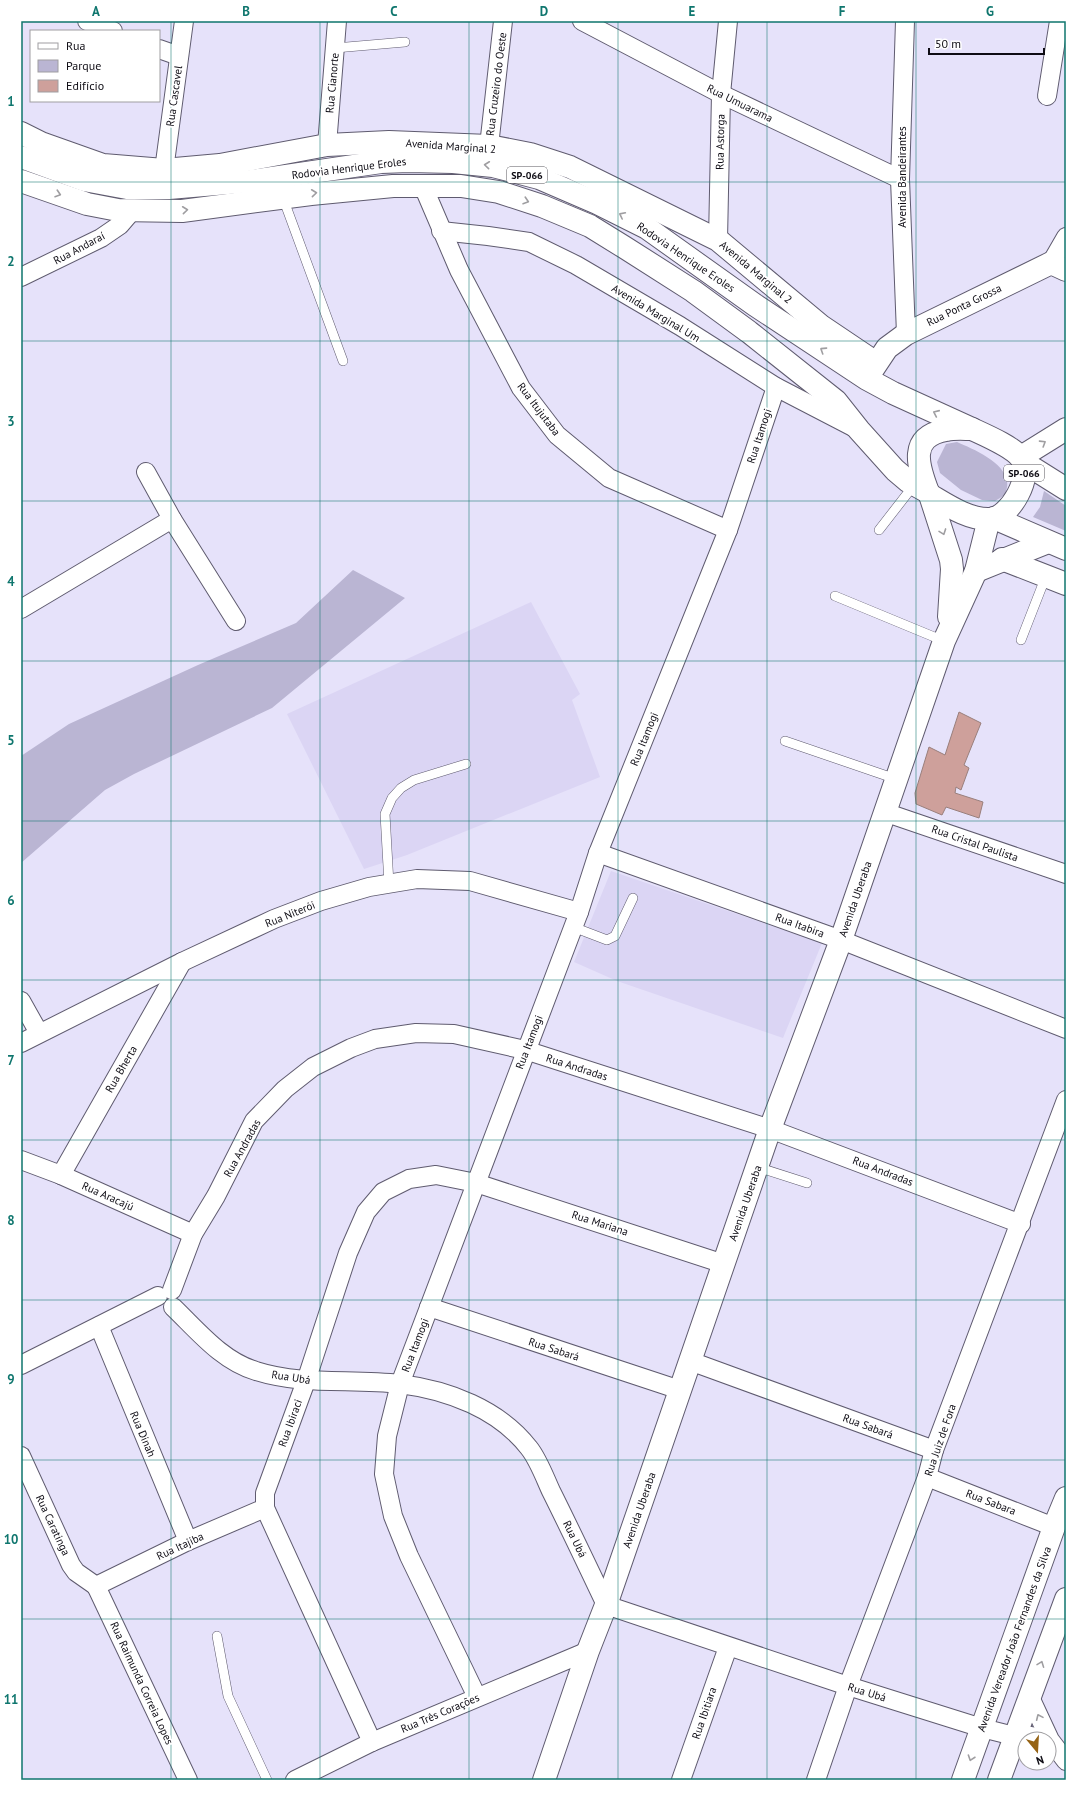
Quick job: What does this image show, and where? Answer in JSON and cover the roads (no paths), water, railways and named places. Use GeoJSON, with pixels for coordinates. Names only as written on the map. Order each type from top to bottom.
{"type":"FeatureCollection","features":[{"type":"Feature","properties":{"kind":"main road","name":"Avenida Marginal 2"},"geometry":{"type":"LineString","coordinates":[[21,133],[41,143],[103,165],[164,170],[220,165],[327,146],[389,142],[489,146],[530,154],[570,167],[718,240],[816,322],[871,371]]}},
{"type":"Feature","properties":{"kind":"main road","name":"Rodovia Henrique Eroles"},"geometry":{"type":"LineString","coordinates":[[21,157],[84,180],[127,188],[169,188],[251,180],[381,162],[409,161],[453,162],[493,166],[539,178],[597,203],[648,228],[755,305],[871,371],[893,393],[972,429]]}},
{"type":"Feature","properties":{"kind":"main road","name":"Rodovia Henrique Eroles"},"geometry":{"type":"LineString","coordinates":[[21,181],[87,204],[132,211],[182,211],[393,186],[461,186],[499,192],[542,206],[590,226],[693,291],[749,332],[836,401],[858,430],[895,470],[924,491]]}},
{"type":"Feature","properties":{"kind":"main road","name":"Rua Ponta Grossa"},"geometry":{"type":"LineString","coordinates":[[871,371],[887,348],[906,334],[1058,266]]}},
{"type":"Feature","properties":{"kind":"main road","name":"SP-066"},"geometry":{"type":"LineString","coordinates":[[1057,545],[992,518],[974,516],[924,491],[918,460],[920,447],[930,437],[946,430],[972,429],[989,436],[1066,489]]}},
{"type":"Feature","properties":{"kind":"main road"},"geometry":{"type":"LineString","coordinates":[[1022,460],[1066,429]]}},
{"type":"Feature","properties":{"kind":"main road","name":"SP-066"},"geometry":{"type":"LineString","coordinates":[[992,518],[1009,508],[1018,495],[1023,482],[1022,460]]}},
{"type":"Feature","properties":{"kind":"main road","name":"Avenida Uberaba"},"geometry":{"type":"LineString","coordinates":[[924,491],[951,560],[952,568],[946,635]]}},
{"type":"Feature","properties":{"kind":"main road","name":"Avenida Uberaba"},"geometry":{"type":"LineString","coordinates":[[544,1780],[770,1129],[841,940],[946,635],[976,571],[992,518]]}},
{"type":"Feature","properties":{"kind":"main road"},"geometry":{"type":"LineString","coordinates":[[976,571],[1002,559],[1057,545]]}},
{"type":"Feature","properties":{"kind":"main road"},"geometry":{"type":"LineString","coordinates":[[1002,559],[1066,584]]}},
{"type":"Feature","properties":{"kind":"main road","name":"Avenida Vereador João Fernandes da Silva"},"geometry":{"type":"LineString","coordinates":[[963,1780],[1054,1527],[1066,1498]]}},
{"type":"Feature","properties":{"kind":"main road"},"geometry":{"type":"LineString","coordinates":[[999,1780],[1064,1603],[1030,1594]]}},
{"type":"Feature","properties":{"kind":"street"},"geometry":{"type":"LineString","coordinates":[[86,21],[110,30]]}},
{"type":"Feature","properties":{"kind":"street","name":"Rua Cascavel"},"geometry":{"type":"LineString","coordinates":[[164,170],[184,21]]}},
{"type":"Feature","properties":{"kind":"street","name":"Rua Cianorte"},"geometry":{"type":"LineString","coordinates":[[327,146],[337,21]]}},
{"type":"Feature","properties":{"kind":"street","name":"Rua Cruzeiro do Oeste"},"geometry":{"type":"LineString","coordinates":[[489,146],[503,21]]}},
{"type":"Feature","properties":{"kind":"street","name":"Rua Umuarama"},"geometry":{"type":"LineString","coordinates":[[582,21],[721,94],[900,179]]}},
{"type":"Feature","properties":{"kind":"street","name":"Rua Astorga"},"geometry":{"type":"LineString","coordinates":[[718,240],[721,94],[728,21]]}},
{"type":"Feature","properties":{"kind":"street","name":"Avenida Bandeirantes"},"geometry":{"type":"LineString","coordinates":[[905,21],[900,179],[906,334]]}},
{"type":"Feature","properties":{"kind":"street"},"geometry":{"type":"LineString","coordinates":[[1047,96],[1059,21]]}},
{"type":"Feature","properties":{"kind":"street"},"geometry":{"type":"LineString","coordinates":[[160,49],[179,56]]}},
{"type":"Feature","properties":{"kind":"street","name":"Rua Itujutaba"},"geometry":{"type":"LineString","coordinates":[[423,186],[458,270],[521,388],[557,435],[609,478],[728,530]]}},
{"type":"Feature","properties":{"kind":"street","name":"Rua Andaraí"},"geometry":{"type":"LineString","coordinates":[[21,278],[101,238],[120,225],[132,211]]}},
{"type":"Feature","properties":{"kind":"street","name":"Avenida Marginal Um"},"geometry":{"type":"LineString","coordinates":[[441,231],[529,242],[576,266],[680,326],[776,387],[858,430]]}},
{"type":"Feature","properties":{"kind":"street","name":"Rua Ponta Grossa"},"geometry":{"type":"LineString","coordinates":[[1058,266],[1066,237]]}},
{"type":"Feature","properties":{"kind":"street","name":"Rua Itamogi"},"geometry":{"type":"LineString","coordinates":[[477,1697],[409,1556],[393,1516],[384,1474],[387,1436],[400,1384],[525,1050],[576,919],[598,853],[728,530],[776,387]]}},
{"type":"Feature","properties":{"kind":"street"},"geometry":{"type":"LineString","coordinates":[[146,472],[172,519],[236,622]]}},
{"type":"Feature","properties":{"kind":"street"},"geometry":{"type":"LineString","coordinates":[[21,608],[172,519]]}},
{"type":"Feature","properties":{"kind":"street","name":"Rua Cristal Paulista"},"geometry":{"type":"LineString","coordinates":[[884,812],[1066,874]]}},
{"type":"Feature","properties":{"kind":"street","name":"Rua Itabira"},"geometry":{"type":"LineString","coordinates":[[598,853],[841,940],[1066,1029]]}},
{"type":"Feature","properties":{"kind":"street","name":"Rua Niterói"},"geometry":{"type":"LineString","coordinates":[[21,1042],[182,962],[288,914],[369,887],[417,879],[470,881],[576,919]]}},
{"type":"Feature","properties":{"kind":"street","name":"Rua Bherta"},"geometry":{"type":"LineString","coordinates":[[61,1175],[182,962]]}},
{"type":"Feature","properties":{"kind":"street"},"geometry":{"type":"LineString","coordinates":[[21,1001],[40,1033]]}},
{"type":"Feature","properties":{"kind":"street","name":"Rua Andradas"},"geometry":{"type":"LineString","coordinates":[[168,1297],[193,1234],[216,1196],[254,1121],[285,1089],[313,1067],[351,1048],[375,1039],[416,1033],[454,1034],[525,1050],[770,1129],[1021,1224]]}},
{"type":"Feature","properties":{"kind":"street","name":"Rua Juiz de Fora"},"geometry":{"type":"LineString","coordinates":[[816,1780],[848,1686],[927,1477],[934,1450],[1021,1224],[1066,1100]]}},
{"type":"Feature","properties":{"kind":"street","name":"Rua Aracajú"},"geometry":{"type":"LineString","coordinates":[[21,1160],[61,1175],[193,1234]]}},
{"type":"Feature","properties":{"kind":"street","name":"Rua Ibiraci"},"geometry":{"type":"LineString","coordinates":[[372,1742],[265,1508],[265,1492],[306,1381],[348,1253],[366,1212],[383,1192],[408,1179],[436,1175],[476,1183]]}},
{"type":"Feature","properties":{"kind":"street","name":"Rua Mariana"},"geometry":{"type":"LineString","coordinates":[[476,1183],[724,1264]]}},
{"type":"Feature","properties":{"kind":"street"},"geometry":{"type":"LineString","coordinates":[[21,1365],[111,1319],[168,1297]]}},
{"type":"Feature","properties":{"kind":"street","name":"Rua Ubá"},"geometry":{"type":"LineString","coordinates":[[168,1297],[218,1350],[232,1361],[256,1371],[306,1381],[400,1384],[438,1392],[477,1405],[504,1423],[530,1448],[606,1605],[848,1686],[982,1728],[1017,1736]]}},
{"type":"Feature","properties":{"kind":"street","name":"Rua Sabará"},"geometry":{"type":"LineString","coordinates":[[429,1308],[680,1390]]}},
{"type":"Feature","properties":{"kind":"street","name":"Rua Dinah"},"geometry":{"type":"LineString","coordinates":[[99,1326],[188,1541]]}},
{"type":"Feature","properties":{"kind":"street","name":"Rua Sabará"},"geometry":{"type":"LineString","coordinates":[[690,1361],[934,1450]]}},
{"type":"Feature","properties":{"kind":"street","name":"Rua Caratinga"},"geometry":{"type":"LineString","coordinates":[[21,1456],[71,1565],[76,1572],[96,1586]]}},
{"type":"Feature","properties":{"kind":"street","name":"Rua Sabara"},"geometry":{"type":"LineString","coordinates":[[927,1477],[1054,1527]]}},
{"type":"Feature","properties":{"kind":"street","name":"Rua Itajiba"},"geometry":{"type":"LineString","coordinates":[[96,1586],[188,1541],[265,1508]]}},
{"type":"Feature","properties":{"kind":"street","name":"Rua Raimunda Correia Lopes"},"geometry":{"type":"LineString","coordinates":[[96,1586],[188,1780]]}},
{"type":"Feature","properties":{"kind":"street","name":"Rua Ibitiara"},"geometry":{"type":"LineString","coordinates":[[681,1780],[728,1647]]}},
{"type":"Feature","properties":{"kind":"street","name":"Rua Três Corações"},"geometry":{"type":"LineString","coordinates":[[295,1780],[372,1742],[588,1651]]}},
{"type":"Feature","properties":{"kind":"street"},"geometry":{"type":"LineString","coordinates":[[1029,1695],[1044,1731]]}},
{"type":"Feature","properties":{"kind":"street"},"geometry":{"type":"LineString","coordinates":[[1057,1750],[1066,1761]]}},
{"type":"Feature","properties":{"kind":"lane"},"geometry":{"type":"LineString","coordinates":[[335,48],[405,42]]}},
{"type":"Feature","properties":{"kind":"lane"},"geometry":{"type":"LineString","coordinates":[[283,198],[343,360]]}},
{"type":"Feature","properties":{"kind":"lane"},"geometry":{"type":"LineString","coordinates":[[879,530],[924,491]]}},
{"type":"Feature","properties":{"kind":"lane"},"geometry":{"type":"LineString","coordinates":[[1021,640],[1046,576]]}},
{"type":"Feature","properties":{"kind":"lane"},"geometry":{"type":"LineString","coordinates":[[835,596],[946,635]]}},
{"type":"Feature","properties":{"kind":"lane"},"geometry":{"type":"LineString","coordinates":[[785,741],[896,779]]}},
{"type":"Feature","properties":{"kind":"lane"},"geometry":{"type":"LineString","coordinates":[[389,884],[385,814],[392,798],[401,788],[414,780],[466,764]]}},
{"type":"Feature","properties":{"kind":"lane"},"geometry":{"type":"LineString","coordinates":[[576,919],[607,940],[615,936],[633,898]]}},
{"type":"Feature","properties":{"kind":"lane"},"geometry":{"type":"LineString","coordinates":[[757,1167],[807,1183]]}},
{"type":"Feature","properties":{"kind":"lane"},"geometry":{"type":"LineString","coordinates":[[217,1636],[228,1696],[267,1780]]}}]}
